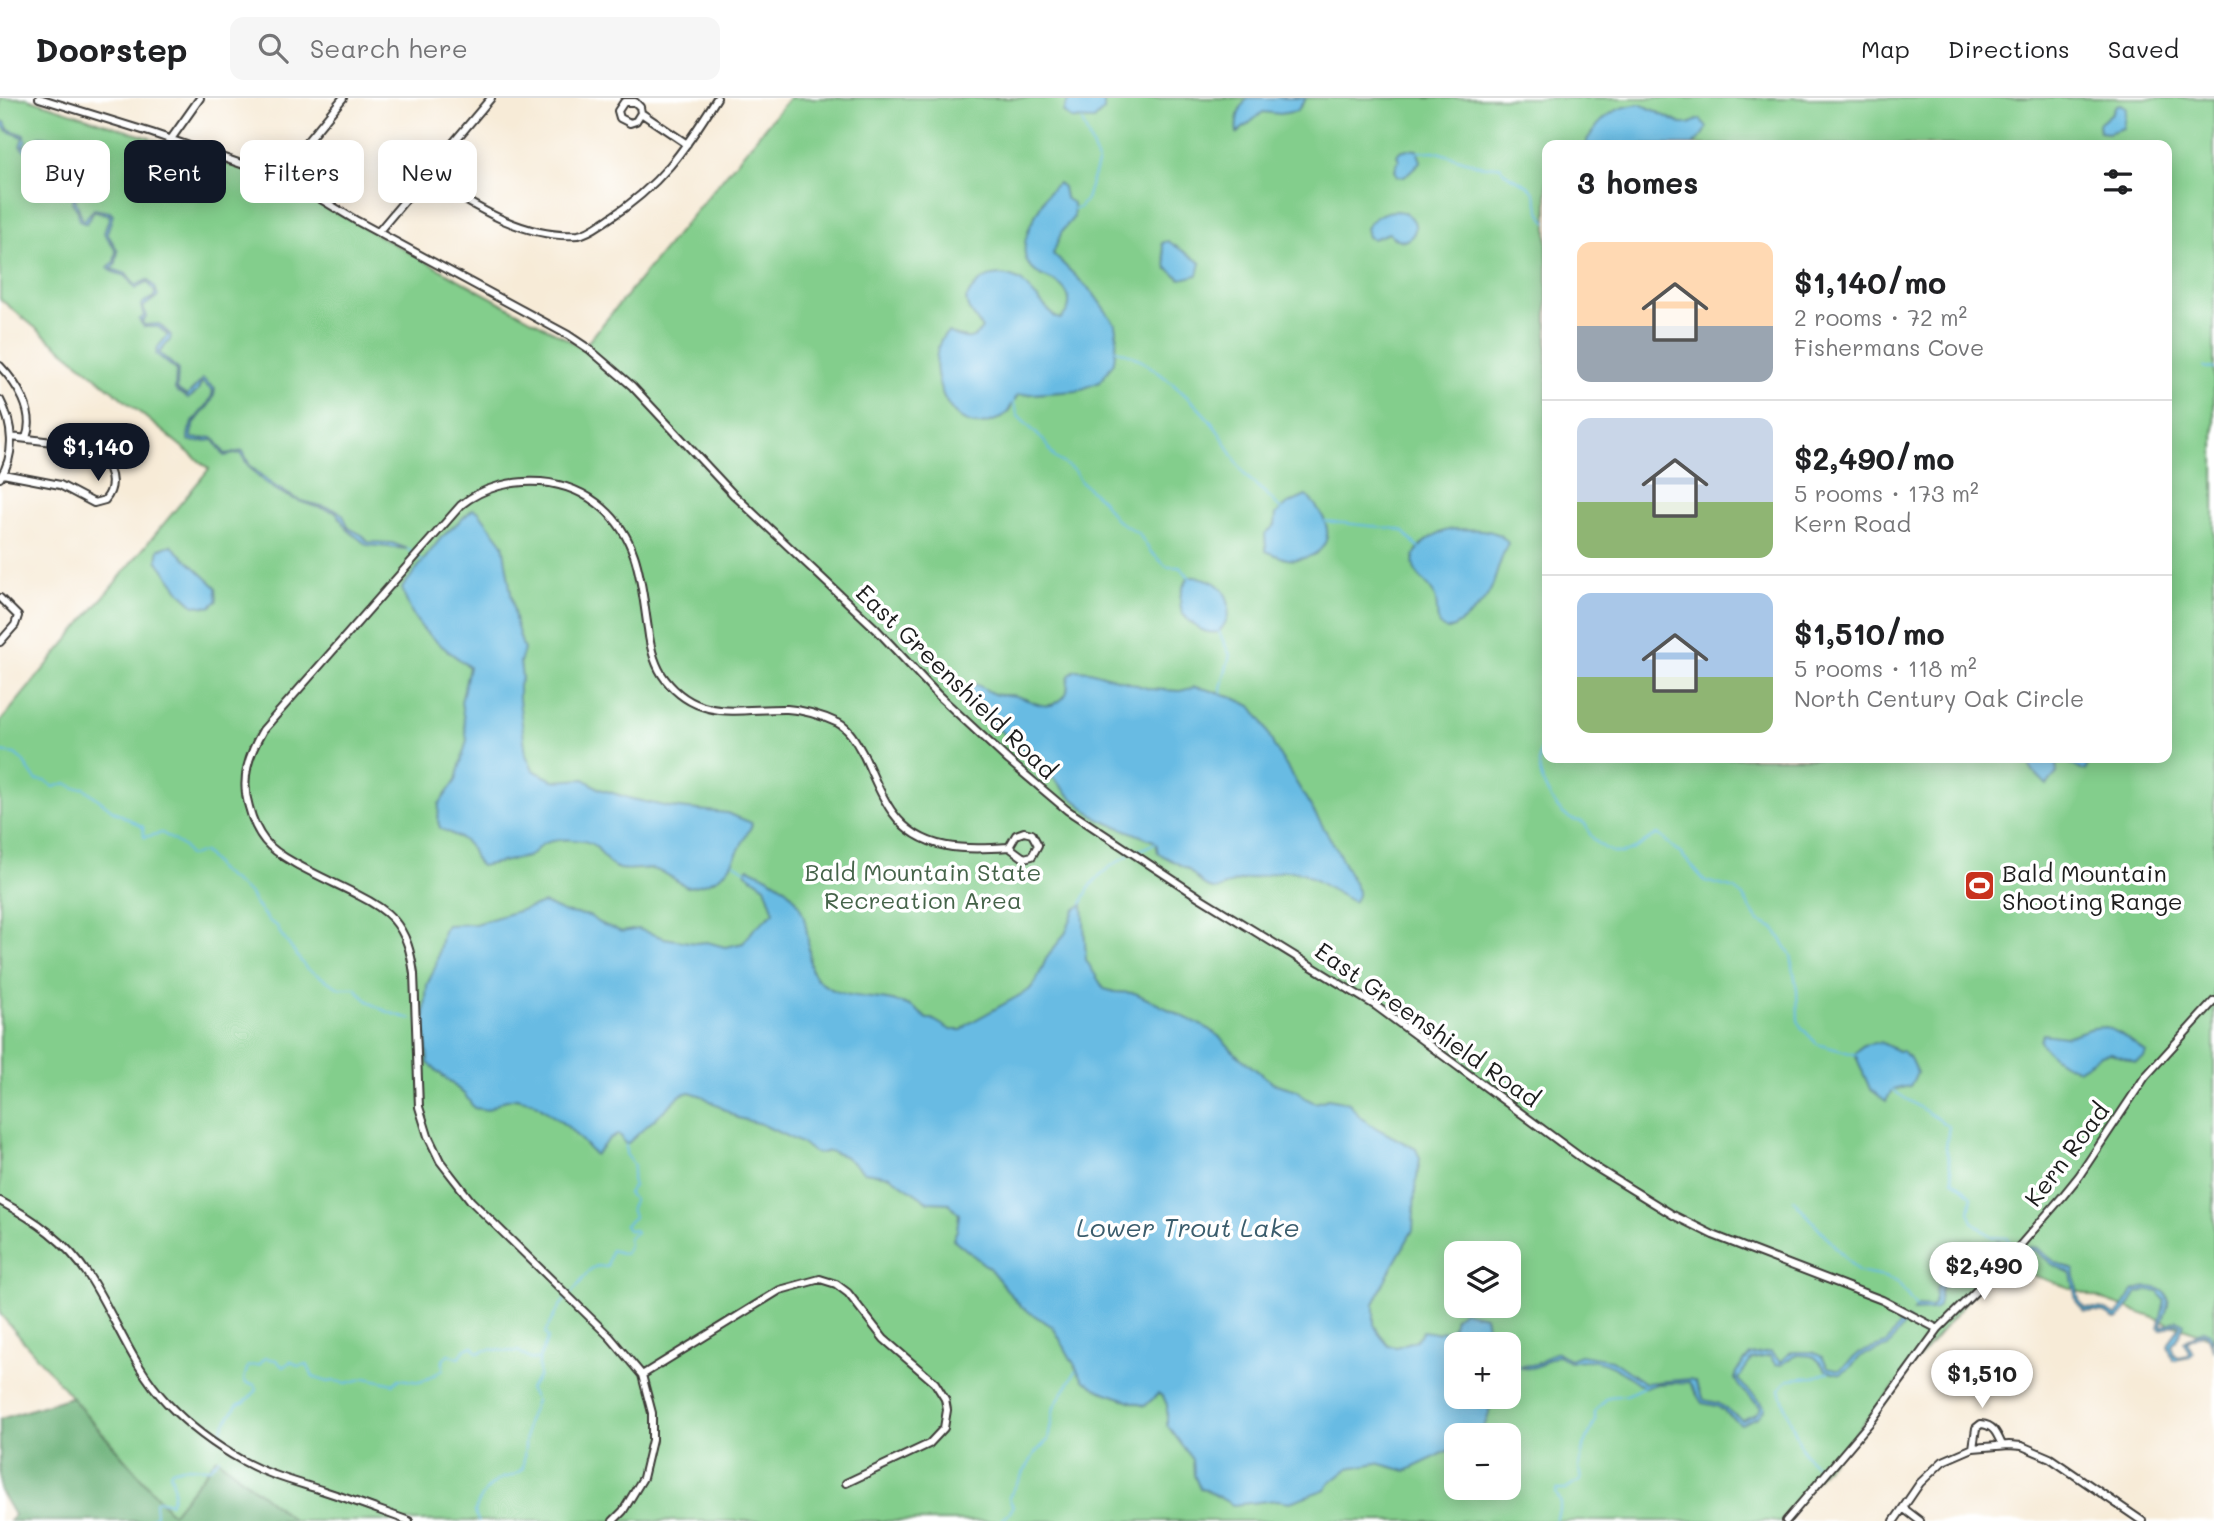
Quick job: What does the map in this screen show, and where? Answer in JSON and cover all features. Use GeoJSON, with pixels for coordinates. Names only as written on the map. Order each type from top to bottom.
{"type":"FeatureCollection","features":[{"type":"Feature","properties":{"kind":"street"},"geometry":{"type":"LineString","coordinates":[[171,139],[200,98]]}},
{"type":"Feature","properties":{"kind":"street"},"geometry":{"type":"LineString","coordinates":[[308,140],[343,98]]}},
{"type":"Feature","properties":{"kind":"street"},"geometry":{"type":"LineString","coordinates":[[455,140],[491,98]]}},
{"type":"Feature","properties":{"kind":"street"},"geometry":{"type":"LineString","coordinates":[[474,203],[510,223],[531,230],[581,235],[614,216],[656,183],[673,165],[717,98]]}},
{"type":"Feature","properties":{"kind":"street","name":"East Greenshield Road"},"geometry":{"type":"LineString","coordinates":[[45,99],[240,164]]}},
{"type":"Feature","properties":{"kind":"street"},"geometry":{"type":"LineString","coordinates":[[641,113],[687,144]]}},
{"type":"Feature","properties":{"kind":"street","name":"East Greenshield Road"},"geometry":{"type":"LineString","coordinates":[[329,203],[568,335],[613,369],[733,494],[876,629],[938,695],[1067,810],[1199,897],[1376,1006],[1587,1162],[1673,1215],[1713,1235],[1882,1300],[1938,1329]]}},
{"type":"Feature","properties":{"kind":"street"},"geometry":{"type":"LineString","coordinates":[[379,231],[402,203]]}},
{"type":"Feature","properties":{"kind":"street"},"geometry":{"type":"LineString","coordinates":[[0,366],[13,381],[22,398],[29,423],[26,438]]}},
{"type":"Feature","properties":{"kind":"street"},"geometry":{"type":"LineString","coordinates":[[0,400],[9,419],[11,437],[11,447],[2,476],[61,485],[94,503],[101,502],[109,495],[112,478],[105,462],[93,449],[11,437]]}},
{"type":"Feature","properties":{"kind":"street"},"geometry":{"type":"LineString","coordinates":[[613,1521],[623,1511],[643,1478],[652,1440],[652,1413],[642,1375],[610,1337],[471,1201],[440,1160],[428,1136],[419,1107],[414,974],[411,952],[404,934],[391,917],[373,903],[285,857],[266,842],[253,820],[247,800],[246,776],[250,753],[263,730],[461,505],[481,491],[499,486],[528,481],[551,483],[575,490],[596,502],[624,531],[633,548],[637,565],[654,659],[665,678],[679,692],[697,704],[717,711],[788,709],[808,712],[841,724],[855,739],[892,813],[915,835],[932,843],[964,850],[1009,847],[1024,858],[1032,856],[1038,845],[1032,834],[1024,832],[1016,835],[1009,847]]}},
{"type":"Feature","properties":{"kind":"street"},"geometry":{"type":"LineString","coordinates":[[0,598],[18,616],[18,621],[0,642]]}},
{"type":"Feature","properties":{"kind":"street","name":"Kern Road"},"geometry":{"type":"LineString","coordinates":[[1786,1521],[1872,1420],[1938,1329],[2011,1256],[2079,1176],[2146,1077],[2214,1001]]}},
{"type":"Feature","properties":{"kind":"street"},"geometry":{"type":"LineString","coordinates":[[0,1201],[35,1220],[56,1237],[88,1275],[131,1356],[164,1401],[214,1443],[245,1462],[281,1477],[409,1521]]}},
{"type":"Feature","properties":{"kind":"street"},"geometry":{"type":"LineString","coordinates":[[642,1375],[780,1290],[820,1279],[836,1284],[848,1293],[884,1339],[935,1383],[945,1399],[947,1410],[944,1428],[929,1444],[846,1483]]}},
{"type":"Feature","properties":{"kind":"street"},"geometry":{"type":"LineString","coordinates":[[1973,1448],[1976,1428],[1981,1424],[1989,1424],[1995,1430],[2002,1445]]}},
{"type":"Feature","properties":{"kind":"street"},"geometry":{"type":"LineString","coordinates":[[1895,1520],[1933,1469],[1956,1454],[1973,1448],[2002,1445],[2022,1446],[2050,1458],[2142,1521]]}},
{"type":"Feature","properties":{"kind":"street"},"geometry":{"type":"LineString","coordinates":[[1903,1508],[1920,1521]]}},
{"type":"Feature","properties":{"kind":"green space","name":"Bald Mountain State Recreation Area"},"geometry":{"type":"Polygon","coordinates":[[[0,98],[27,98],[156,140],[124,140],[124,203],[226,203],[226,163],[240,168],[240,203],[320,203],[583,348],[789,98],[2214,98],[2214,1339],[1999,1263],[1781,1521],[294,1521],[217,1458],[172,1514],[0,1314],[0,722],[209,469],[0,299],[0,98]]]}},
{"type":"Feature","properties":{"kind":"green space"},"geometry":{"type":"Polygon","coordinates":[[[71,1397],[172,1514],[217,1458],[294,1521],[10,1521],[14,1515],[0,1491],[0,1419],[71,1397]]]}},
{"type":"Feature","properties":{"kind":"water"},"geometry":{"type":"Polygon","coordinates":[[[1069,98],[1104,98],[1104,110],[1094,120],[1071,119],[1063,112],[1069,98]]]}},
{"type":"Feature","properties":{"kind":"water"},"geometry":{"type":"Polygon","coordinates":[[[1247,98],[1306,98],[1297,111],[1280,114],[1263,112],[1237,133],[1238,115],[1247,98]]]}},
{"type":"Feature","properties":{"kind":"water"},"geometry":{"type":"Polygon","coordinates":[[[1641,104],[1681,124],[1700,119],[1707,128],[1698,140],[1587,140],[1603,119],[1623,108],[1641,104]]]}},
{"type":"Feature","properties":{"kind":"water"},"geometry":{"type":"Polygon","coordinates":[[[2120,104],[2126,107],[2123,128],[2108,133],[2100,132],[2099,124],[2120,104]]]}},
{"type":"Feature","properties":{"kind":"water"},"geometry":{"type":"Polygon","coordinates":[[[0,122],[5,122],[8,129],[24,135],[26,140],[22,140],[23,137],[7,131],[0,122]]]}},
{"type":"Feature","properties":{"kind":"water"},"geometry":{"type":"Polygon","coordinates":[[[40,136],[55,140],[49,140],[37,140],[40,136]]]}},
{"type":"Feature","properties":{"kind":"water"},"geometry":{"type":"Polygon","coordinates":[[[1407,149],[1417,150],[1421,161],[1404,177],[1397,176],[1397,155],[1407,149]]]}},
{"type":"Feature","properties":{"kind":"water"},"geometry":{"type":"Polygon","coordinates":[[[1058,183],[1063,187],[1065,198],[1073,203],[1074,217],[1062,231],[1053,254],[1093,293],[1115,324],[1117,336],[1114,362],[1100,382],[1077,391],[1018,395],[1002,417],[987,423],[971,423],[958,416],[940,388],[937,355],[940,341],[948,332],[967,338],[978,333],[982,328],[968,308],[966,299],[982,280],[996,275],[1021,281],[1055,317],[1060,319],[1064,315],[1069,305],[1068,295],[1057,283],[1031,267],[1025,253],[1026,237],[1032,221],[1048,193],[1058,183]]]}},
{"type":"Feature","properties":{"kind":"water"},"geometry":{"type":"Polygon","coordinates":[[[73,203],[77,203],[83,221],[94,209],[110,212],[113,215],[107,233],[118,251],[112,269],[127,274],[135,286],[147,280],[155,287],[158,296],[143,307],[147,316],[142,322],[144,325],[159,324],[171,335],[159,353],[178,369],[177,389],[187,396],[203,379],[215,389],[211,402],[192,430],[191,438],[211,437],[216,441],[225,454],[243,451],[250,466],[273,485],[298,500],[337,510],[343,515],[349,528],[368,542],[392,543],[408,549],[367,545],[348,530],[336,512],[309,504],[295,499],[269,485],[248,466],[241,453],[224,456],[214,440],[188,440],[191,426],[208,404],[213,391],[202,382],[197,392],[188,399],[175,390],[176,370],[156,354],[168,335],[158,327],[144,327],[139,320],[144,316],[141,306],[154,297],[155,292],[147,282],[135,289],[126,276],[108,268],[114,262],[116,251],[104,233],[110,215],[94,211],[87,223],[83,223],[79,220],[78,211],[73,203]]]}},
{"type":"Feature","properties":{"kind":"water"},"geometry":{"type":"Polygon","coordinates":[[[1395,211],[1412,218],[1415,228],[1410,237],[1404,241],[1389,233],[1373,239],[1368,237],[1366,228],[1372,221],[1382,214],[1395,211]]]}},
{"type":"Feature","properties":{"kind":"water"},"geometry":{"type":"Polygon","coordinates":[[[1168,241],[1201,263],[1198,275],[1181,279],[1167,268],[1162,243],[1168,241]]]}},
{"type":"Feature","properties":{"kind":"water"},"geometry":{"type":"Polygon","coordinates":[[[1306,496],[1316,505],[1326,525],[1324,546],[1306,558],[1281,557],[1266,551],[1265,534],[1275,525],[1276,514],[1288,504],[1306,496]]]}},
{"type":"Feature","properties":{"kind":"water"},"geometry":{"type":"Polygon","coordinates":[[[473,509],[478,511],[503,544],[516,624],[524,650],[520,662],[522,678],[519,699],[526,755],[533,770],[554,781],[584,779],[600,789],[632,799],[669,807],[727,813],[752,823],[734,859],[722,875],[714,880],[687,887],[653,869],[616,868],[592,844],[577,840],[552,841],[527,857],[481,866],[467,844],[440,828],[439,804],[456,780],[467,740],[461,702],[469,667],[420,625],[402,588],[441,538],[473,509]]]}},
{"type":"Feature","properties":{"kind":"water"},"geometry":{"type":"Polygon","coordinates":[[[1453,529],[1490,531],[1508,543],[1486,598],[1461,623],[1447,630],[1439,625],[1436,600],[1429,586],[1417,574],[1413,562],[1424,542],[1453,529]]]}},
{"type":"Feature","properties":{"kind":"water"},"geometry":{"type":"Polygon","coordinates":[[[171,545],[216,587],[217,601],[210,607],[194,605],[182,594],[157,560],[159,549],[171,545]]]}},
{"type":"Feature","properties":{"kind":"water"},"geometry":{"type":"Polygon","coordinates":[[[1189,577],[1211,581],[1225,594],[1229,612],[1219,632],[1213,633],[1198,628],[1182,613],[1181,594],[1189,577]]]}},
{"type":"Feature","properties":{"kind":"water"},"geometry":{"type":"Polygon","coordinates":[[[1076,670],[1090,671],[1150,689],[1205,689],[1230,696],[1251,706],[1336,848],[1358,896],[1353,902],[1303,873],[1292,871],[1235,882],[1216,890],[1206,887],[1188,869],[1158,853],[1156,842],[1098,819],[980,713],[965,693],[974,684],[994,694],[1013,695],[1051,705],[1066,694],[1069,676],[1076,670]]]}},
{"type":"Feature","properties":{"kind":"water"},"geometry":{"type":"Polygon","coordinates":[[[2029,763],[2056,763],[2057,773],[2047,785],[2031,769],[2029,763]]]}},
{"type":"Feature","properties":{"kind":"water"},"geometry":{"type":"Polygon","coordinates":[[[2069,763],[2088,763],[2086,770],[2069,763]]]}},
{"type":"Feature","properties":{"kind":"water","name":"Lower Trout Lake"},"geometry":{"type":"Polygon","coordinates":[[[749,868],[765,876],[795,898],[804,919],[812,971],[825,985],[848,995],[899,1002],[951,1030],[962,1030],[1029,990],[1036,982],[1046,959],[1066,932],[1074,910],[1083,904],[1086,960],[1104,989],[1135,993],[1209,1029],[1273,1083],[1297,1090],[1315,1103],[1328,1099],[1349,1103],[1361,1118],[1416,1149],[1420,1159],[1413,1230],[1374,1304],[1374,1324],[1389,1346],[1397,1347],[1416,1340],[1423,1331],[1436,1333],[1452,1329],[1455,1318],[1485,1318],[1488,1332],[1444,1332],[1444,1409],[1490,1409],[1486,1423],[1444,1423],[1444,1453],[1406,1471],[1377,1463],[1349,1468],[1326,1489],[1290,1502],[1277,1500],[1233,1505],[1200,1489],[1194,1475],[1193,1460],[1167,1425],[1167,1405],[1163,1396],[1158,1394],[1145,1406],[1101,1391],[1083,1380],[1053,1327],[1021,1307],[990,1269],[953,1239],[959,1214],[949,1203],[928,1202],[890,1176],[864,1172],[844,1156],[829,1151],[818,1154],[813,1152],[803,1144],[761,1124],[738,1118],[702,1096],[690,1092],[682,1094],[626,1145],[621,1136],[617,1135],[608,1140],[595,1155],[568,1127],[533,1102],[516,1098],[503,1101],[487,1110],[474,1108],[465,1095],[428,1063],[424,1021],[427,985],[436,965],[443,931],[447,925],[475,924],[544,903],[563,912],[590,916],[599,923],[622,932],[638,929],[664,938],[695,943],[707,942],[725,947],[743,943],[754,929],[774,912],[765,886],[745,870],[749,868]]]}},
{"type":"Feature","properties":{"kind":"water"},"geometry":{"type":"Polygon","coordinates":[[[2106,1027],[2146,1052],[2144,1058],[2135,1062],[2111,1053],[2101,1055],[2078,1069],[2056,1058],[2040,1040],[2043,1034],[2065,1037],[2093,1028],[2106,1027]]]}},
{"type":"Feature","properties":{"kind":"water"},"geometry":{"type":"Polygon","coordinates":[[[1880,1042],[1902,1051],[1910,1058],[1917,1073],[1910,1086],[1892,1090],[1886,1101],[1870,1089],[1855,1054],[1863,1045],[1880,1042]]]}},
{"type":"Feature","properties":{"kind":"water"},"geometry":{"type":"Polygon","coordinates":[[[1997,1241],[2024,1251],[2030,1247],[2037,1248],[2055,1262],[2074,1270],[2079,1300],[2085,1308],[2106,1310],[2117,1316],[2133,1291],[2144,1288],[2162,1290],[2168,1298],[2168,1305],[2161,1327],[2177,1320],[2184,1324],[2172,1346],[2174,1355],[2188,1355],[2184,1342],[2203,1330],[2210,1333],[2214,1351],[2207,1335],[2203,1333],[2187,1342],[2193,1353],[2190,1357],[2173,1360],[2168,1346],[2180,1325],[2177,1323],[2161,1330],[2158,1328],[2165,1301],[2159,1292],[2148,1290],[2136,1293],[2119,1319],[2105,1313],[2084,1311],[2076,1301],[2071,1273],[2053,1265],[2036,1251],[2031,1250],[2023,1255],[1999,1245],[1996,1257],[1984,1261],[1974,1278],[1970,1281],[1956,1280],[1941,1289],[1938,1306],[1934,1310],[1914,1311],[1918,1306],[1932,1307],[1936,1290],[1946,1278],[1970,1277],[1976,1272],[1981,1257],[1993,1255],[1997,1241]]]}},
{"type":"Feature","properties":{"kind":"water"},"geometry":{"type":"Polygon","coordinates":[[[1908,1319],[1909,1322],[1888,1347],[1861,1356],[1841,1374],[1826,1370],[1816,1358],[1810,1356],[1794,1355],[1782,1365],[1775,1364],[1770,1356],[1752,1359],[1738,1379],[1765,1408],[1758,1417],[1741,1424],[1717,1406],[1702,1403],[1689,1382],[1657,1384],[1645,1388],[1600,1362],[1570,1362],[1558,1356],[1533,1368],[1521,1367],[1538,1363],[1554,1353],[1570,1359],[1580,1355],[1611,1360],[1645,1383],[1690,1379],[1695,1381],[1704,1400],[1718,1403],[1742,1420],[1756,1414],[1761,1408],[1735,1379],[1736,1372],[1750,1355],[1770,1352],[1781,1362],[1789,1353],[1813,1352],[1822,1357],[1828,1367],[1840,1370],[1859,1353],[1886,1344],[1901,1322],[1908,1319]]]}},
{"type":"Feature","properties":{"kind":"waterway"},"geometry":{"type":"LineString","coordinates":[[1071,209],[1079,208],[1086,199],[1098,161],[1082,121]]}},
{"type":"Feature","properties":{"kind":"waterway"},"geometry":{"type":"LineString","coordinates":[[1418,152],[1434,151],[1485,167],[1500,166],[1503,171],[1533,191],[1542,216]]}},
{"type":"Feature","properties":{"kind":"waterway"},"geometry":{"type":"LineString","coordinates":[[1116,350],[1129,354],[1158,372],[1201,410],[1220,434],[1246,476],[1281,510]]}},
{"type":"Feature","properties":{"kind":"waterway"},"geometry":{"type":"LineString","coordinates":[[2204,367],[2214,369]]}},
{"type":"Feature","properties":{"kind":"waterway"},"geometry":{"type":"LineString","coordinates":[[1013,401],[1018,416],[1044,441],[1055,458],[1075,471],[1080,481],[1102,500],[1115,519],[1139,534],[1150,551],[1167,567],[1180,567],[1190,578]]}},
{"type":"Feature","properties":{"kind":"waterway"},"geometry":{"type":"LineString","coordinates":[[1325,521],[1397,529],[1404,532],[1419,548]]}},
{"type":"Feature","properties":{"kind":"waterway"},"geometry":{"type":"LineString","coordinates":[[408,549],[422,561]]}},
{"type":"Feature","properties":{"kind":"waterway"},"geometry":{"type":"LineString","coordinates":[[1219,632],[1230,655],[1222,693]]}},
{"type":"Feature","properties":{"kind":"waterway"},"geometry":{"type":"LineString","coordinates":[[1542,746],[1539,757],[1543,781],[1561,812],[1584,823],[1597,843],[1616,853],[1629,851],[1658,834],[1682,855],[1705,881],[1735,889],[1758,921],[1774,928],[1791,955],[1801,1027],[1817,1044],[1857,1055]]}},
{"type":"Feature","properties":{"kind":"waterway"},"geometry":{"type":"LineString","coordinates":[[0,752],[15,754],[36,780],[46,781],[54,787],[66,783],[75,788],[84,788],[112,810],[143,827],[144,837],[162,833],[184,847],[189,856],[204,852],[217,869],[250,894],[254,903],[269,921],[277,926],[306,968],[339,988],[356,988],[361,995],[381,1009],[412,1019]]}},
{"type":"Feature","properties":{"kind":"waterway"},"geometry":{"type":"LineString","coordinates":[[1134,853],[1157,842]]}},
{"type":"Feature","properties":{"kind":"waterway"},"geometry":{"type":"LineString","coordinates":[[1082,904],[1089,888],[1100,875],[1129,855]]}},
{"type":"Feature","properties":{"kind":"waterway"},"geometry":{"type":"LineString","coordinates":[[734,863],[745,870]]}},
{"type":"Feature","properties":{"kind":"waterway"},"geometry":{"type":"LineString","coordinates":[[418,1020],[424,1021]]}},
{"type":"Feature","properties":{"kind":"waterway"},"geometry":{"type":"LineString","coordinates":[[1892,1090],[1949,1126],[1946,1147],[1953,1180],[1972,1196],[1969,1212],[1973,1222],[1992,1237],[2007,1238],[2010,1244]]}},
{"type":"Feature","properties":{"kind":"waterway"},"geometry":{"type":"LineString","coordinates":[[571,1294],[591,1269],[597,1266],[607,1267],[611,1250],[625,1254],[629,1245],[628,1238],[636,1232],[628,1230],[625,1225],[634,1217],[631,1208],[634,1200],[628,1193],[634,1186],[634,1165],[626,1154],[626,1145]]}},
{"type":"Feature","properties":{"kind":"waterway"},"geometry":{"type":"LineString","coordinates":[[1794,1200],[1858,1272],[1897,1282],[1916,1307]]}},
{"type":"Feature","properties":{"kind":"waterway"},"geometry":{"type":"LineString","coordinates":[[478,1521],[475,1512],[485,1492],[493,1484],[523,1468],[527,1424],[536,1401],[529,1389],[539,1377],[539,1359],[548,1338],[545,1333],[567,1298]]}},
{"type":"Feature","properties":{"kind":"waterway"},"geometry":{"type":"LineString","coordinates":[[220,1434],[237,1405],[245,1402],[257,1390],[255,1385],[246,1383],[244,1379],[248,1366],[259,1365],[265,1358],[276,1360],[283,1367],[291,1361],[298,1366],[307,1364],[313,1377],[328,1382],[347,1383],[366,1378],[394,1384],[399,1379],[420,1382],[426,1380],[443,1369],[443,1360],[448,1354],[459,1358],[465,1349],[473,1346],[478,1353],[489,1350],[518,1351],[530,1359],[538,1360]]}},
{"type":"Feature","properties":{"kind":"waterway"},"geometry":{"type":"LineString","coordinates":[[1000,1521],[1013,1507],[1009,1497],[1036,1452],[1048,1440],[1054,1407],[1076,1371]]}},
{"type":"Feature","properties":{"kind":"waterway"},"geometry":{"type":"LineString","coordinates":[[1820,1469],[1804,1453],[1780,1389],[1788,1379],[1814,1377],[1829,1372]]}},
{"type":"Feature","properties":{"kind":"waterway"},"geometry":{"type":"LineString","coordinates":[[1556,1521],[1561,1502],[1557,1490],[1565,1490],[1581,1480],[1579,1467],[1583,1448],[1595,1421],[1595,1411],[1608,1397],[1627,1395],[1643,1387]]}},
{"type":"Feature","properties":{"kind":"waterway"},"geometry":{"type":"LineString","coordinates":[[146,1521],[156,1515],[155,1502],[158,1500],[170,1503],[174,1492],[170,1473],[172,1470],[182,1467],[210,1468],[219,1458]]}},
{"type":"Feature","properties":{"kind":"place","name":"Bald Mountain Shooting Range"},"geometry":{"type":"Point","coordinates":[1979,886]}}]}
